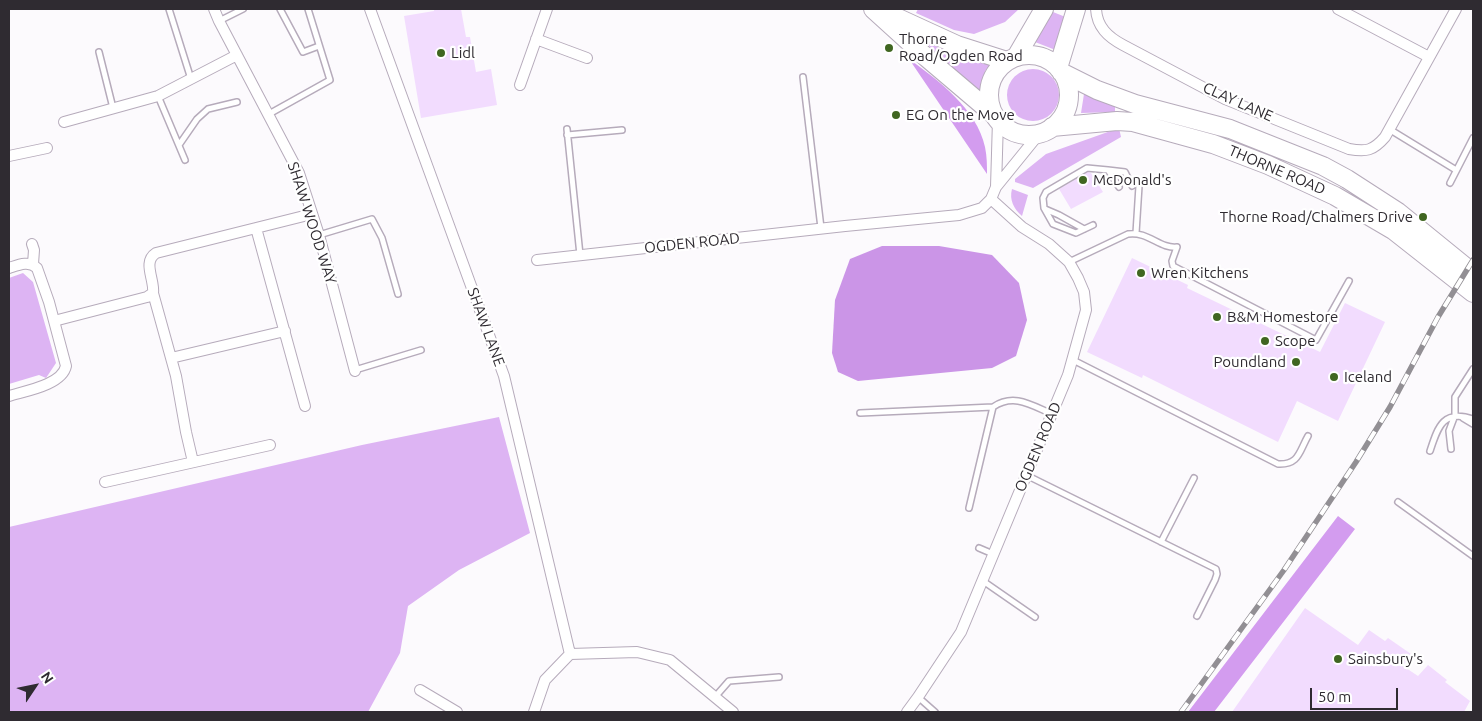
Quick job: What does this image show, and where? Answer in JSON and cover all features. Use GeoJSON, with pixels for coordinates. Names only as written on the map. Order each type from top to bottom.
{"type":"FeatureCollection","features":[{"type":"Feature","properties":{"kind":"highway"},"geometry":{"type":"LineString","coordinates":[[873,9],[1003,126],[1024,135],[1046,131],[1063,116],[1068,101],[1068,86],[1060,70],[1053,63],[1039,56],[1031,55],[1011,59],[957,45],[877,9]]}},
{"type":"Feature","properties":{"kind":"highway"},"geometry":{"type":"LineString","coordinates":[[995,117],[989,99],[990,85],[996,72],[1011,59],[1044,9]]}},
{"type":"Feature","properties":{"kind":"highway"},"geometry":{"type":"LineString","coordinates":[[1060,70],[1076,9]]}},
{"type":"Feature","properties":{"kind":"highway","name":"THORNE ROAD"},"geometry":{"type":"LineString","coordinates":[[1060,70],[1097,90],[1135,104],[1230,128],[1323,166],[1398,212],[1473,273]]}},
{"type":"Feature","properties":{"kind":"highway","name":"THORNE ROAD"},"geometry":{"type":"LineString","coordinates":[[1046,131],[1117,121],[1132,122],[1213,144],[1268,164],[1336,196],[1393,230],[1473,293]]}},
{"type":"Feature","properties":{"kind":"street","name":"SHAW WOOD WAY"},"geometry":{"type":"LineString","coordinates":[[214,9],[299,173],[319,235],[355,370]]}},
{"type":"Feature","properties":{"kind":"street","name":"SHAW LANE"},"geometry":{"type":"LineString","coordinates":[[370,9],[504,376],[570,654]]}},
{"type":"Feature","properties":{"kind":"street"},"geometry":{"type":"LineString","coordinates":[[520,85],[547,9]]}},
{"type":"Feature","properties":{"kind":"street","name":"CLAY LANE"},"geometry":{"type":"LineString","coordinates":[[1096,9],[1098,21],[1112,39],[1226,99],[1349,149],[1364,152],[1377,146],[1391,126],[1456,9]]}},
{"type":"Feature","properties":{"kind":"street"},"geometry":{"type":"LineString","coordinates":[[1338,9],[1429,57]]}},
{"type":"Feature","properties":{"kind":"street"},"geometry":{"type":"LineString","coordinates":[[536,39],[586,58]]}},
{"type":"Feature","properties":{"kind":"street"},"geometry":{"type":"LineString","coordinates":[[64,122],[158,96],[237,55]]}},
{"type":"Feature","properties":{"kind":"street"},"geometry":{"type":"LineString","coordinates":[[995,117],[996,187]]}},
{"type":"Feature","properties":{"kind":"street"},"geometry":{"type":"LineString","coordinates":[[991,199],[996,187],[1046,131]]}},
{"type":"Feature","properties":{"kind":"street"},"geometry":{"type":"LineString","coordinates":[[9,156],[47,148]]}},
{"type":"Feature","properties":{"kind":"street","name":"OGDEN ROAD"},"geometry":{"type":"LineString","coordinates":[[537,260],[821,228],[959,215],[982,208],[991,199],[1022,227],[1049,244],[1069,262],[1084,292],[1086,310],[1068,375],[961,632],[907,712]]}},
{"type":"Feature","properties":{"kind":"street"},"geometry":{"type":"LineString","coordinates":[[193,462],[171,358],[154,293],[149,263],[152,256],[156,253],[312,214]]}},
{"type":"Feature","properties":{"kind":"street"},"geometry":{"type":"LineString","coordinates":[[256,228],[305,406]]}},
{"type":"Feature","properties":{"kind":"street"},"geometry":{"type":"LineString","coordinates":[[9,396],[59,379],[65,372],[66,360],[40,277],[33,264],[34,250],[32,244]]}},
{"type":"Feature","properties":{"kind":"street"},"geometry":{"type":"LineString","coordinates":[[9,268],[28,263],[33,264]]}},
{"type":"Feature","properties":{"kind":"street"},"geometry":{"type":"LineString","coordinates":[[54,321],[148,297],[154,293]]}},
{"type":"Feature","properties":{"kind":"street"},"geometry":{"type":"LineString","coordinates":[[171,358],[285,331]]}},
{"type":"Feature","properties":{"kind":"street"},"geometry":{"type":"LineString","coordinates":[[105,482],[270,445]]}},
{"type":"Feature","properties":{"kind":"street"},"geometry":{"type":"LineString","coordinates":[[534,712],[545,680],[570,654],[637,652],[670,660],[733,712]]}},
{"type":"Feature","properties":{"kind":"street"},"geometry":{"type":"LineString","coordinates":[[420,690],[457,712]]}},
{"type":"Feature","properties":{"kind":"lane"},"geometry":{"type":"LineString","coordinates":[[169,9],[191,79]]}},
{"type":"Feature","properties":{"kind":"lane"},"geometry":{"type":"LineString","coordinates":[[219,21],[243,9]]}},
{"type":"Feature","properties":{"kind":"lane"},"geometry":{"type":"LineString","coordinates":[[280,9],[303,52],[319,46]]}},
{"type":"Feature","properties":{"kind":"lane"},"geometry":{"type":"LineString","coordinates":[[269,114],[330,80],[308,9]]}},
{"type":"Feature","properties":{"kind":"lane"},"geometry":{"type":"LineString","coordinates":[[98,52],[113,108]]}},
{"type":"Feature","properties":{"kind":"lane"},"geometry":{"type":"LineString","coordinates":[[803,77],[821,228]]}},
{"type":"Feature","properties":{"kind":"lane"},"geometry":{"type":"LineString","coordinates":[[158,96],[185,160]]}},
{"type":"Feature","properties":{"kind":"lane"},"geometry":{"type":"LineString","coordinates":[[179,145],[197,119],[208,109],[237,102]]}},
{"type":"Feature","properties":{"kind":"lane"},"geometry":{"type":"LineString","coordinates":[[1391,126],[1456,170]]}},
{"type":"Feature","properties":{"kind":"lane"},"geometry":{"type":"LineString","coordinates":[[580,255],[567,132],[622,130]]}},
{"type":"Feature","properties":{"kind":"lane"},"geometry":{"type":"LineString","coordinates":[[1450,184],[1473,138]]}},
{"type":"Feature","properties":{"kind":"lane"},"geometry":{"type":"LineString","coordinates":[[1092,225],[1076,233],[1053,224],[1042,202],[1046,192],[1087,168],[1125,172],[1132,186]]}},
{"type":"Feature","properties":{"kind":"lane"},"geometry":{"type":"LineString","coordinates":[[1108,170],[1119,187]]}},
{"type":"Feature","properties":{"kind":"lane"},"geometry":{"type":"LineString","coordinates":[[1136,233],[1139,186]]}},
{"type":"Feature","properties":{"kind":"lane"},"geometry":{"type":"LineString","coordinates":[[1044,208],[1059,214],[1084,229]]}},
{"type":"Feature","properties":{"kind":"lane"},"geometry":{"type":"LineString","coordinates":[[319,235],[372,219],[382,238],[398,294]]}},
{"type":"Feature","properties":{"kind":"lane"},"geometry":{"type":"LineString","coordinates":[[1069,262],[1128,234],[1146,235],[1168,247],[1177,247],[1172,261],[1173,266],[1316,340],[1350,281]]}},
{"type":"Feature","properties":{"kind":"lane"},"geometry":{"type":"LineString","coordinates":[[355,370],[421,350]]}},
{"type":"Feature","properties":{"kind":"lane"},"geometry":{"type":"LineString","coordinates":[[1072,359],[1278,464],[1289,464],[1295,460],[1308,436]]}},
{"type":"Feature","properties":{"kind":"lane"},"geometry":{"type":"LineString","coordinates":[[1451,449],[1449,431],[1455,415],[1455,397],[1473,369]]}},
{"type":"Feature","properties":{"kind":"lane"},"geometry":{"type":"LineString","coordinates":[[860,413],[993,407],[1000,402],[1014,399],[1052,414]]}},
{"type":"Feature","properties":{"kind":"lane"},"geometry":{"type":"LineString","coordinates":[[969,508],[993,407]]}},
{"type":"Feature","properties":{"kind":"lane"},"geometry":{"type":"LineString","coordinates":[[1455,415],[1473,424]]}},
{"type":"Feature","properties":{"kind":"lane"},"geometry":{"type":"LineString","coordinates":[[1430,451],[1437,428],[1440,425],[1455,415],[1473,419]]}},
{"type":"Feature","properties":{"kind":"lane"},"geometry":{"type":"LineString","coordinates":[[1026,475],[1216,569],[1215,580],[1197,616]]}},
{"type":"Feature","properties":{"kind":"lane"},"geometry":{"type":"LineString","coordinates":[[1161,542],[1194,478]]}},
{"type":"Feature","properties":{"kind":"lane"},"geometry":{"type":"LineString","coordinates":[[1398,502],[1473,556]]}},
{"type":"Feature","properties":{"kind":"lane"},"geometry":{"type":"LineString","coordinates":[[979,548],[994,554]]}},
{"type":"Feature","properties":{"kind":"lane"},"geometry":{"type":"LineString","coordinates":[[983,581],[1035,617]]}},
{"type":"Feature","properties":{"kind":"lane"},"geometry":{"type":"LineString","coordinates":[[715,697],[729,681],[779,677]]}},
{"type":"Feature","properties":{"kind":"lane"},"geometry":{"type":"LineString","coordinates":[[918,697],[935,712]]}},
{"type":"Feature","properties":{"kind":"shaded area"},"geometry":{"type":"Polygon","coordinates":[[[918,9],[1019,9],[1005,22],[974,34],[954,30],[916,13],[918,9]]]}},
{"type":"Feature","properties":{"kind":"shaded area"},"geometry":{"type":"Polygon","coordinates":[[[1053,12],[1068,18],[1058,51],[1035,42],[1053,12]]]}},
{"type":"Feature","properties":{"kind":"shaded area"},"geometry":{"type":"Polygon","coordinates":[[[923,38],[991,64],[985,71],[981,94],[942,64],[923,38]]]}},
{"type":"Feature","properties":{"kind":"shaded area"},"geometry":{"type":"Polygon","coordinates":[[[909,59],[944,86],[974,120],[981,133],[985,147],[987,174],[909,59]]]}},
{"type":"Feature","properties":{"kind":"shaded area"},"geometry":{"type":"Polygon","coordinates":[[[1033,69],[1043,71],[1051,77],[1057,85],[1059,95],[1057,105],[1051,113],[1043,119],[1033,121],[1023,119],[1015,113],[1009,105],[1007,95],[1009,85],[1015,77],[1023,71],[1033,69]]]}},
{"type":"Feature","properties":{"kind":"shaded area"},"geometry":{"type":"Polygon","coordinates":[[[1084,94],[1115,104],[1115,112],[1081,113],[1084,94]]]}},
{"type":"Feature","properties":{"kind":"shaded area"},"geometry":{"type":"Polygon","coordinates":[[[1119,128],[1121,137],[1033,188],[1015,182],[1015,179],[1046,154],[1119,128]]]}},
{"type":"Feature","properties":{"kind":"shaded area"},"geometry":{"type":"Polygon","coordinates":[[[1012,189],[1028,195],[1022,216],[1013,204],[1011,197],[1012,189]]]}},
{"type":"Feature","properties":{"kind":"shaded area"},"geometry":{"type":"Polygon","coordinates":[[[882,246],[939,246],[992,255],[1019,283],[1027,320],[1016,356],[992,368],[858,381],[838,372],[832,353],[835,300],[850,259],[882,246]]]}},
{"type":"Feature","properties":{"kind":"shaded area"},"geometry":{"type":"Polygon","coordinates":[[[23,273],[33,282],[56,363],[46,378],[39,375],[9,384],[9,278],[23,273]]]}},
{"type":"Feature","properties":{"kind":"shaded area"},"geometry":{"type":"Polygon","coordinates":[[[499,417],[530,533],[459,570],[408,606],[400,653],[368,712],[9,712],[9,527],[362,445],[499,417]]]}},
{"type":"Feature","properties":{"kind":"shaded area"},"geometry":{"type":"Polygon","coordinates":[[[1338,516],[1355,529],[1214,712],[1188,712],[1338,516]]]}},
{"type":"Feature","properties":{"kind":"building","name":"Lidl"},"geometry":{"type":"Polygon","coordinates":[[[434,9],[461,9],[466,37],[470,37],[476,72],[491,69],[497,105],[421,118],[404,16],[434,11],[434,9]]]}},
{"type":"Feature","properties":{"kind":"building","name":"McDonald's"},"geometry":{"type":"Polygon","coordinates":[[[1088,172],[1091,173],[1103,192],[1071,209],[1059,189],[1088,172]]]}},
{"type":"Feature","properties":{"kind":"building"},"geometry":{"type":"Polygon","coordinates":[[[1132,258],[1188,285],[1187,288],[1320,352],[1345,303],[1385,322],[1338,421],[1297,401],[1278,442],[1143,375],[1142,378],[1087,352],[1132,258]]]}},
{"type":"Feature","properties":{"kind":"building","name":"Sainsbury's"},"geometry":{"type":"Polygon","coordinates":[[[1305,608],[1358,645],[1369,630],[1385,641],[1388,638],[1411,654],[1403,666],[1418,676],[1428,665],[1447,680],[1445,682],[1470,701],[1464,712],[1232,712],[1305,608]]]}},
{"type":"Feature","properties":{"kind":"railway"},"geometry":{"type":"LineString","coordinates":[[1181,712],[1284,570],[1356,462],[1390,407],[1438,317],[1473,260]]}},
{"type":"Feature","properties":{"kind":"place","name":"Thorne Road/Ogden Road"},"geometry":{"type":"Point","coordinates":[889,48]}},
{"type":"Feature","properties":{"kind":"place","name":"Lidl"},"geometry":{"type":"Point","coordinates":[441,53]}},
{"type":"Feature","properties":{"kind":"place","name":"EG On the Move"},"geometry":{"type":"Point","coordinates":[896,115]}},
{"type":"Feature","properties":{"kind":"place","name":"McDonald's"},"geometry":{"type":"Point","coordinates":[1083,180]}},
{"type":"Feature","properties":{"kind":"place","name":"Thorne Road/Chalmers Drive"},"geometry":{"type":"Point","coordinates":[1423,217]}},
{"type":"Feature","properties":{"kind":"place","name":"Wren Kitchens"},"geometry":{"type":"Point","coordinates":[1141,273]}},
{"type":"Feature","properties":{"kind":"place","name":"B&M Homestore"},"geometry":{"type":"Point","coordinates":[1217,317]}},
{"type":"Feature","properties":{"kind":"place","name":"Scope"},"geometry":{"type":"Point","coordinates":[1265,341]}},
{"type":"Feature","properties":{"kind":"place","name":"Poundland"},"geometry":{"type":"Point","coordinates":[1296,362]}},
{"type":"Feature","properties":{"kind":"place","name":"Iceland"},"geometry":{"type":"Point","coordinates":[1334,377]}},
{"type":"Feature","properties":{"kind":"place","name":"Sainsbury's"},"geometry":{"type":"Point","coordinates":[1338,659]}}]}
